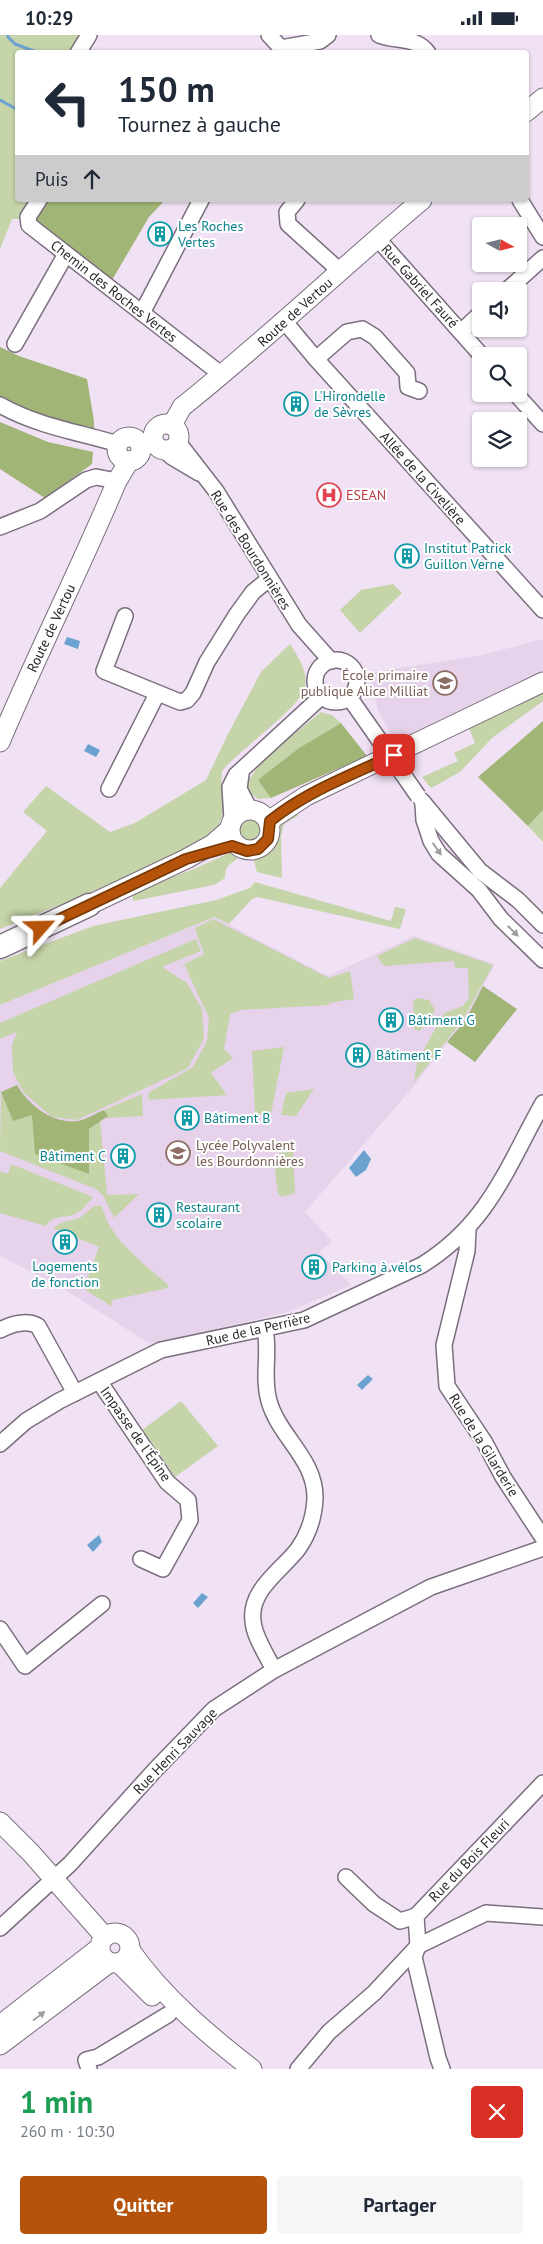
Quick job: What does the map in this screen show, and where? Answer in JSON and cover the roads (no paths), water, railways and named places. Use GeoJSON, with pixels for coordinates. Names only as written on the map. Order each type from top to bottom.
{"type":"FeatureCollection","features":[{"type":"Feature","properties":{"kind":"highway"},"geometry":{"type":"LineString","coordinates":[[0,937],[54,915],[89,905]]}},
{"type":"Feature","properties":{"kind":"highway"},"geometry":{"type":"LineString","coordinates":[[0,947],[89,905]]}},
{"type":"Feature","properties":{"kind":"main road"},"geometry":{"type":"LineString","coordinates":[[529,110],[543,98]]}},
{"type":"Feature","properties":{"kind":"main road","name":"Route de Vertou"},"geometry":{"type":"LineString","coordinates":[[0,742],[39,650],[60,610],[117,481],[182,407],[285,322],[420,202]]}},
{"type":"Feature","properties":{"kind":"main road"},"geometry":{"type":"LineString","coordinates":[[89,905],[186,859],[233,831],[240,812],[273,818],[306,796],[543,682]]}},
{"type":"Feature","properties":{"kind":"main road"},"geometry":{"type":"LineString","coordinates":[[233,831],[247,851],[258,849],[268,839],[259,815]]}},
{"type":"Feature","properties":{"kind":"main road"},"geometry":{"type":"LineString","coordinates":[[0,1822],[54,1879],[112,1952],[169,2014],[232,2069]]}},
{"type":"Feature","properties":{"kind":"main road"},"geometry":{"type":"LineString","coordinates":[[0,2025],[112,1952]]}},
{"type":"Feature","properties":{"kind":"main road"},"geometry":{"type":"LineString","coordinates":[[0,2045],[112,1952]]}},
{"type":"Feature","properties":{"kind":"main road"},"geometry":{"type":"LineString","coordinates":[[112,1952],[148,1974],[179,2007],[252,2069]]}},
{"type":"Feature","properties":{"kind":"street"},"geometry":{"type":"LineString","coordinates":[[80,50],[90,35]]}},
{"type":"Feature","properties":{"kind":"street"},"geometry":{"type":"LineString","coordinates":[[271,35],[276,44],[281,48],[320,41],[328,35]]}},
{"type":"Feature","properties":{"kind":"street"},"geometry":{"type":"LineString","coordinates":[[269,50],[271,35]]}},
{"type":"Feature","properties":{"kind":"street"},"geometry":{"type":"LineString","coordinates":[[379,35],[391,46],[420,43]]}},
{"type":"Feature","properties":{"kind":"street","name":"Chemin des Roches Vertes"},"geometry":{"type":"LineString","coordinates":[[38,202],[28,217],[29,225],[222,375]]}},
{"type":"Feature","properties":{"kind":"street"},"geometry":{"type":"LineString","coordinates":[[142,313],[199,202]]}},
{"type":"Feature","properties":{"kind":"street"},"geometry":{"type":"LineString","coordinates":[[296,202],[287,212],[288,224],[340,271]]}},
{"type":"Feature","properties":{"kind":"street"},"geometry":{"type":"LineString","coordinates":[[521,202],[543,237]]}},
{"type":"Feature","properties":{"kind":"street","name":"Rue Gabriel Fauré"},"geometry":{"type":"LineString","coordinates":[[377,238],[474,347]]}},
{"type":"Feature","properties":{"kind":"street"},"geometry":{"type":"LineString","coordinates":[[15,344],[66,254]]}},
{"type":"Feature","properties":{"kind":"street"},"geometry":{"type":"LineString","coordinates":[[516,282],[543,259]]}},
{"type":"Feature","properties":{"kind":"street","name":"Allée de la Civelière"},"geometry":{"type":"LineString","coordinates":[[285,322],[316,359],[543,610]]}},
{"type":"Feature","properties":{"kind":"street"},"geometry":{"type":"LineString","coordinates":[[461,332],[472,322]]}},
{"type":"Feature","properties":{"kind":"street"},"geometry":{"type":"LineString","coordinates":[[316,359],[347,332],[362,329],[375,337],[407,373],[408,387],[419,391]]}},
{"type":"Feature","properties":{"kind":"street"},"geometry":{"type":"LineString","coordinates":[[523,402],[543,424]]}},
{"type":"Feature","properties":{"kind":"street"},"geometry":{"type":"LineString","coordinates":[[0,405],[40,423],[150,444]]}},
{"type":"Feature","properties":{"kind":"street","name":"Rue des Bourdonnières"},"geometry":{"type":"LineString","coordinates":[[150,444],[202,475],[216,491],[269,579],[325,665]]}},
{"type":"Feature","properties":{"kind":"street"},"geometry":{"type":"LineString","coordinates":[[0,527],[40,511],[86,479],[96,477],[117,481]]}},
{"type":"Feature","properties":{"kind":"street"},"geometry":{"type":"LineString","coordinates":[[125,616],[104,671],[180,702],[187,700],[193,693],[207,662],[237,614],[253,592],[269,579]]}},
{"type":"Feature","properties":{"kind":"street"},"geometry":{"type":"LineString","coordinates":[[344,662],[354,671],[356,685],[349,697],[334,702],[322,696],[315,684],[325,665],[344,662]]}},
{"type":"Feature","properties":{"kind":"street"},"geometry":{"type":"LineString","coordinates":[[109,789],[157,694]]}},
{"type":"Feature","properties":{"kind":"street"},"geometry":{"type":"LineString","coordinates":[[233,831],[230,787],[232,781],[241,769],[322,696]]}},
{"type":"Feature","properties":{"kind":"street"},"geometry":{"type":"LineString","coordinates":[[349,697],[421,800],[480,871],[518,900],[543,925]]}},
{"type":"Feature","properties":{"kind":"street"},"geometry":{"type":"LineString","coordinates":[[241,769],[239,789],[259,815]]}},
{"type":"Feature","properties":{"kind":"street"},"geometry":{"type":"LineString","coordinates":[[421,800],[424,820],[431,841],[439,854],[479,891],[501,919],[543,960]]}},
{"type":"Feature","properties":{"kind":"street"},"geometry":{"type":"LineString","coordinates":[[468,1229],[489,1202],[543,1103]]}},
{"type":"Feature","properties":{"kind":"street","name":"Rue de la Perrière"},"geometry":{"type":"LineString","coordinates":[[0,1444],[26,1421],[75,1393],[161,1350],[265,1329],[313,1317],[433,1257],[468,1229]]}},
{"type":"Feature","properties":{"kind":"street","name":"Rue de la Gilarderie"},"geometry":{"type":"LineString","coordinates":[[468,1229],[467,1251],[444,1345],[447,1386],[485,1443],[502,1477],[543,1538]]}},
{"type":"Feature","properties":{"kind":"street"},"geometry":{"type":"LineString","coordinates":[[0,1330],[21,1323],[32,1323],[38,1326],[75,1393]]}},
{"type":"Feature","properties":{"kind":"street"},"geometry":{"type":"LineString","coordinates":[[265,1329],[268,1351],[266,1383],[268,1399],[276,1417],[304,1458],[311,1473],[315,1499],[311,1524],[306,1537],[298,1549],[260,1591],[255,1602],[252,1622],[274,1670]]}},
{"type":"Feature","properties":{"kind":"street","name":"Impasse de l'Épine"},"geometry":{"type":"LineString","coordinates":[[99,1381],[167,1482],[188,1500],[190,1520],[163,1569],[141,1559]]}},
{"type":"Feature","properties":{"kind":"street","name":"Rue Henri Sauvage"},"geometry":{"type":"LineString","coordinates":[[0,1928],[54,1879],[214,1709],[274,1670],[431,1587],[543,1548]]}},
{"type":"Feature","properties":{"kind":"street"},"geometry":{"type":"LineString","coordinates":[[0,1629],[25,1666],[102,1604]]}},
{"type":"Feature","properties":{"kind":"street","name":"Rue du Bois Fleuri"},"geometry":{"type":"LineString","coordinates":[[416,1915],[543,1783]]}},
{"type":"Feature","properties":{"kind":"street"},"geometry":{"type":"LineString","coordinates":[[346,1877],[374,1904],[400,1921],[416,1915],[418,1946],[414,1957],[442,2069]]}},
{"type":"Feature","properties":{"kind":"street"},"geometry":{"type":"LineString","coordinates":[[298,2069],[330,2032],[374,1993],[418,1946],[486,1913],[543,1917]]}},
{"type":"Feature","properties":{"kind":"street"},"geometry":{"type":"LineString","coordinates":[[89,2069],[86,2060],[98,2057],[169,2014]]}},
{"type":"Feature","properties":{"kind":"water"},"geometry":{"type":"Polygon","coordinates":[[[67,637],[80,641],[78,649],[64,644],[67,637]]]}},
{"type":"Feature","properties":{"kind":"water"},"geometry":{"type":"Polygon","coordinates":[[[88,744],[100,750],[96,757],[84,751],[88,744]]]}},
{"type":"Feature","properties":{"kind":"water"},"geometry":{"type":"Polygon","coordinates":[[[364,1150],[371,1159],[366,1170],[356,1177],[349,1168],[364,1150]]]}},
{"type":"Feature","properties":{"kind":"water"},"geometry":{"type":"Polygon","coordinates":[[[368,1375],[373,1379],[362,1390],[357,1385],[368,1375]]]}},
{"type":"Feature","properties":{"kind":"water"},"geometry":{"type":"Polygon","coordinates":[[[99,1535],[102,1542],[93,1552],[87,1545],[99,1535]]]}},
{"type":"Feature","properties":{"kind":"water"},"geometry":{"type":"Polygon","coordinates":[[[202,1593],[208,1597],[198,1608],[193,1603],[202,1593]]]}},
{"type":"Feature","properties":{"kind":"waterway"},"geometry":{"type":"LineString","coordinates":[[8,35],[15,44],[31,50]]}},
{"type":"Feature","properties":{"kind":"waterway"},"geometry":{"type":"LineString","coordinates":[[0,100],[15,108]]}},
{"type":"Feature","properties":{"kind":"place","name":"Les Roches Vertes"},"geometry":{"type":"Point","coordinates":[160,234]}},
{"type":"Feature","properties":{"kind":"place","name":"L'Hirondelle de Sèvres"},"geometry":{"type":"Point","coordinates":[296,404]}},
{"type":"Feature","properties":{"kind":"place","name":"ESEAN"},"geometry":{"type":"Point","coordinates":[329,495]}},
{"type":"Feature","properties":{"kind":"place","name":"Institut Patrick Guillon Verne"},"geometry":{"type":"Point","coordinates":[407,556]}},
{"type":"Feature","properties":{"kind":"place","name":"École primaire publique Alice Milliat"},"geometry":{"type":"Point","coordinates":[445,683]}},
{"type":"Feature","properties":{"kind":"place","name":"Bâtiment G"},"geometry":{"type":"Point","coordinates":[391,1020]}},
{"type":"Feature","properties":{"kind":"place","name":"Bâtiment F"},"geometry":{"type":"Point","coordinates":[358,1055]}},
{"type":"Feature","properties":{"kind":"place","name":"Bâtiment B"},"geometry":{"type":"Point","coordinates":[187,1118]}},
{"type":"Feature","properties":{"kind":"place","name":"Lycée Polyvalent les Bourdonnières"},"geometry":{"type":"Point","coordinates":[178,1153]}},
{"type":"Feature","properties":{"kind":"place","name":"Bâtiment C"},"geometry":{"type":"Point","coordinates":[123,1156]}},
{"type":"Feature","properties":{"kind":"place","name":"Restaurant scolaire"},"geometry":{"type":"Point","coordinates":[159,1215]}},
{"type":"Feature","properties":{"kind":"place","name":"Logements de fonction"},"geometry":{"type":"Point","coordinates":[65,1242]}},
{"type":"Feature","properties":{"kind":"place","name":"Parking à vélos"},"geometry":{"type":"Point","coordinates":[314,1267]}}]}
